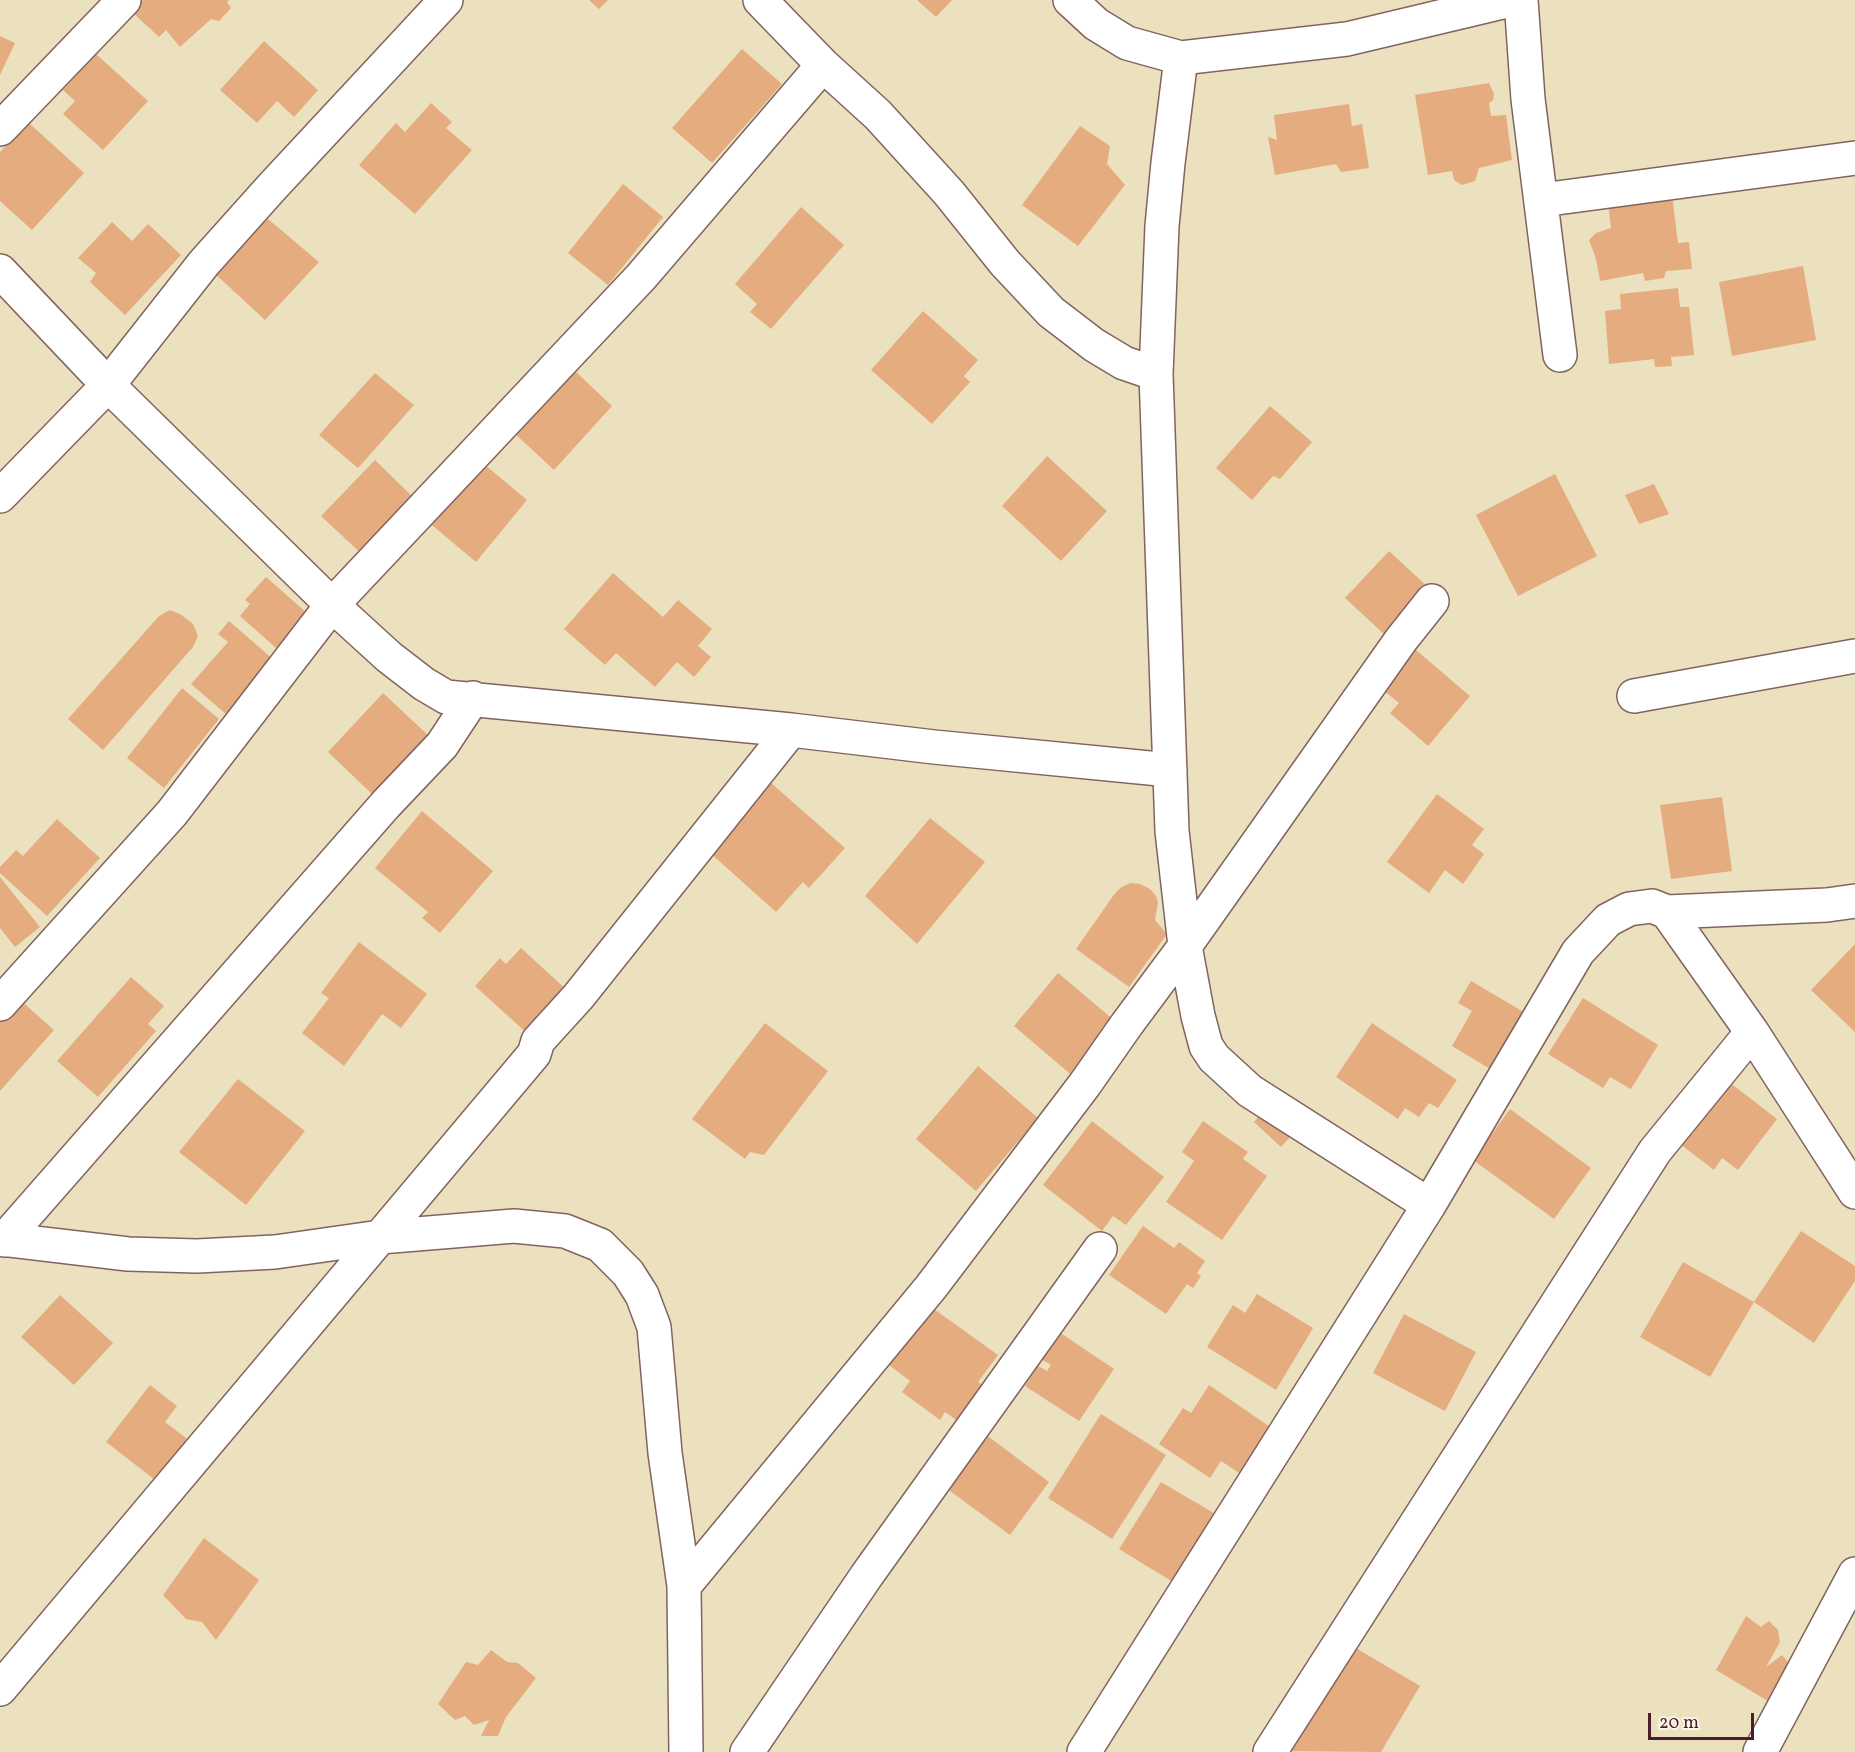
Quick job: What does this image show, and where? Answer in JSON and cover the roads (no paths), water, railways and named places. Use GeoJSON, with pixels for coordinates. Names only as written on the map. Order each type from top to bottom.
{"type":"FeatureCollection","features":[{"type":"Feature","properties":{"kind":"street"},"geometry":{"type":"LineString","coordinates":[[0,129],[124,0]]}},
{"type":"Feature","properties":{"kind":"street"},"geometry":{"type":"LineString","coordinates":[[0,496],[108,385],[204,263],[446,0]]}},
{"type":"Feature","properties":{"kind":"street"},"geometry":{"type":"LineString","coordinates":[[760,0],[823,65],[878,115],[949,194],[1005,263],[1051,312],[1094,345],[1124,363],[1156,374]]}},
{"type":"Feature","properties":{"kind":"street"},"geometry":{"type":"LineString","coordinates":[[1070,0],[1096,24],[1127,43],[1181,58],[1347,39],[1511,0]]}},
{"type":"Feature","properties":{"kind":"street"},"geometry":{"type":"LineString","coordinates":[[1521,0],[1528,99],[1560,355]]}},
{"type":"Feature","properties":{"kind":"street"},"geometry":{"type":"LineString","coordinates":[[1181,58],[1162,226],[1156,374],[1172,831],[1185,946],[1198,1016],[1206,1047],[1221,1066],[1250,1091],[1429,1205]]}},
{"type":"Feature","properties":{"kind":"street"},"geometry":{"type":"LineString","coordinates":[[0,1004],[172,813],[332,605],[641,277],[823,65]]}},
{"type":"Feature","properties":{"kind":"street"},"geometry":{"type":"LineString","coordinates":[[1542,200],[1855,158]]}},
{"type":"Feature","properties":{"kind":"street"},"geometry":{"type":"LineString","coordinates":[[0,272],[108,385],[332,605],[389,657],[424,684],[446,697],[1170,770]]}},
{"type":"Feature","properties":{"kind":"street"},"geometry":{"type":"LineString","coordinates":[[684,1586],[931,1287],[1086,1084],[1126,1024],[1185,946],[1401,640],[1432,601]]}},
{"type":"Feature","properties":{"kind":"street"},"geometry":{"type":"LineString","coordinates":[[1634,696],[1855,656]]}},
{"type":"Feature","properties":{"kind":"street"},"geometry":{"type":"LineString","coordinates":[[2,1240],[386,804],[441,745],[473,698]]}},
{"type":"Feature","properties":{"kind":"street"},"geometry":{"type":"LineString","coordinates":[[0,1689],[534,1054],[538,1041],[578,997],[791,730]]}},
{"type":"Feature","properties":{"kind":"street"},"geometry":{"type":"LineString","coordinates":[[1084,1752],[1429,1205],[1578,952],[1608,920],[1629,909],[1652,906],[1667,912],[1827,905],[1855,901]]}},
{"type":"Feature","properties":{"kind":"street"},"geometry":{"type":"LineString","coordinates":[[1667,912],[1752,1032],[1855,1192]]}},
{"type":"Feature","properties":{"kind":"street"},"geometry":{"type":"LineString","coordinates":[[1270,1752],[1655,1151],[1752,1032]]}},
{"type":"Feature","properties":{"kind":"street"},"geometry":{"type":"LineString","coordinates":[[2,1240],[128,1254],[197,1256],[275,1252],[380,1237],[514,1226],[565,1231],[600,1245],[628,1273],[642,1295],[654,1327],[665,1453],[684,1586],[686,1752]]}},
{"type":"Feature","properties":{"kind":"street"},"geometry":{"type":"LineString","coordinates":[[747,1752],[867,1575],[1100,1249]]}},
{"type":"Feature","properties":{"kind":"street"},"geometry":{"type":"LineString","coordinates":[[1760,1752],[1855,1574]]}}]}
